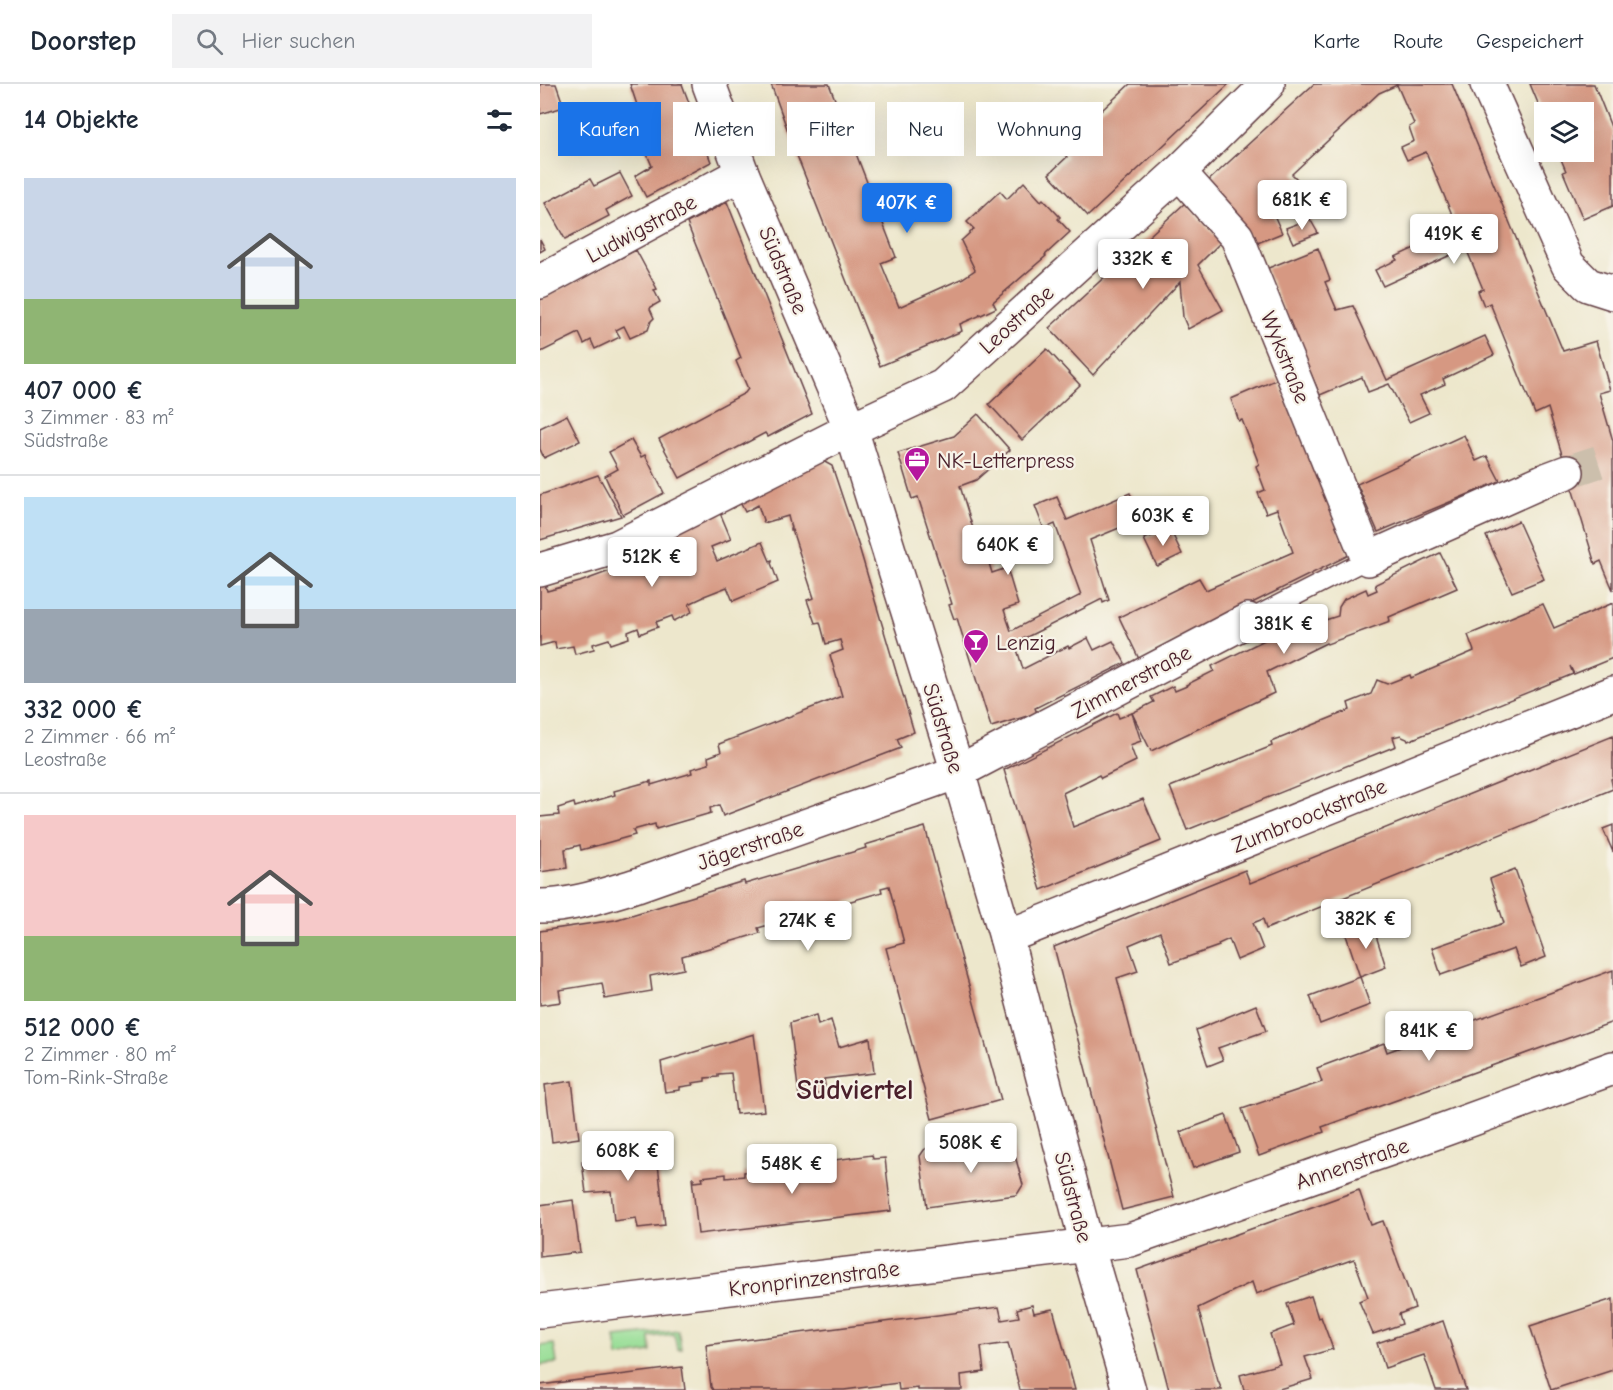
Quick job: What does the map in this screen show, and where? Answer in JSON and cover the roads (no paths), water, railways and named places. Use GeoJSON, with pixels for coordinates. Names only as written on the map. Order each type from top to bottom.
{"type":"FeatureCollection","features":[{"type":"Feature","properties":{"kind":"street","name":"Südstraße"},"geometry":{"type":"LineString","coordinates":[[709,84],[742,173],[851,429],[958,772],[1006,937],[1087,1245],[1129,1390]]}},
{"type":"Feature","properties":{"kind":"street","name":"Leostraße"},"geometry":{"type":"LineString","coordinates":[[540,570],[617,548],[851,429],[943,386],[1179,172],[1268,84]]}},
{"type":"Feature","properties":{"kind":"street"},"geometry":{"type":"LineString","coordinates":[[1487,84],[1568,265],[1588,285],[1613,293]]}},
{"type":"Feature","properties":{"kind":"street","name":"Wykstraße"},"geometry":{"type":"LineString","coordinates":[[1179,172],[1237,237],[1368,559]]}},
{"type":"Feature","properties":{"kind":"street","name":"Ludwigstraße"},"geometry":{"type":"LineString","coordinates":[[540,282],[742,173]]}},
{"type":"Feature","properties":{"kind":"street","name":"Zimmerstraße"},"geometry":{"type":"LineString","coordinates":[[1368,559],[1567,472]]}},
{"type":"Feature","properties":{"kind":"street","name":"Zimmerstraße"},"geometry":{"type":"LineString","coordinates":[[958,772],[1248,620]]}},
{"type":"Feature","properties":{"kind":"street","name":"Zumbroockstraße"},"geometry":{"type":"LineString","coordinates":[[1006,937],[1613,693]]}},
{"type":"Feature","properties":{"kind":"street","name":"Jägerstraße"},"geometry":{"type":"LineString","coordinates":[[540,906],[596,897],[637,885],[958,772]]}},
{"type":"Feature","properties":{"kind":"street","name":"Annenstraße"},"geometry":{"type":"LineString","coordinates":[[1087,1245],[1130,1240],[1613,1068]]}},
{"type":"Feature","properties":{"kind":"street","name":"Kronprinzenstraße"},"geometry":{"type":"LineString","coordinates":[[540,1311],[1087,1245]]}},
{"type":"Feature","properties":{"kind":"lane","name":"Zimmerstraße"},"geometry":{"type":"LineString","coordinates":[[1248,620],[1368,559]]}},
{"type":"Feature","properties":{"kind":"tunnel"},"geometry":{"type":"LineString","coordinates":[[1567,472],[1613,457]]}},
{"type":"Feature","properties":{"kind":"place","name":"NK-Letterpress"},"geometry":{"type":"Point","coordinates":[917,483]}},
{"type":"Feature","properties":{"kind":"place","name":"Lenzig"},"geometry":{"type":"Point","coordinates":[976,665]}},
{"type":"Feature","properties":{"kind":"district","name":"Südviertel"},"geometry":{"type":"Point","coordinates":[855,1089]}}]}
